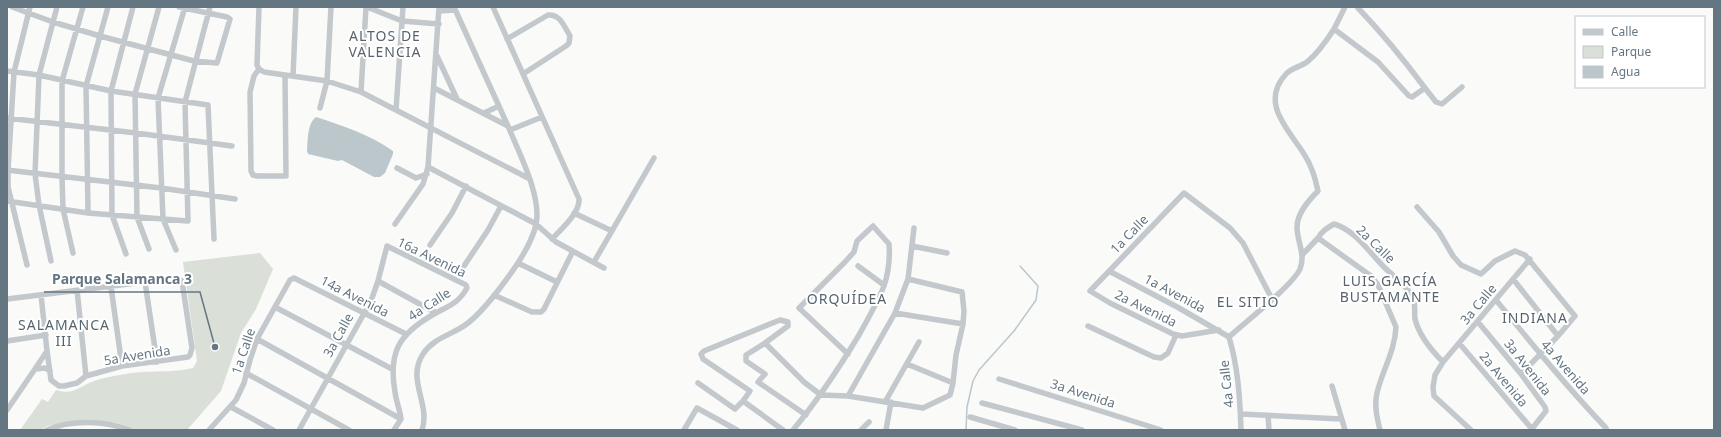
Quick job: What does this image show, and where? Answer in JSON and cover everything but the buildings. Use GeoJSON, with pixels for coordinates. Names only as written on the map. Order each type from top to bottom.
{"type":"FeatureCollection","features":[{"type":"Feature","properties":{"kind":"street"},"geometry":{"type":"LineString","coordinates":[[12,7],[29,10],[53,22],[100,36],[147,48],[171,55],[194,61],[217,63],[230,19],[227,16],[208,14],[183,8],[171,55],[158,98],[163,219],[176,250]]}},
{"type":"Feature","properties":{"kind":"street"},"geometry":{"type":"LineString","coordinates":[[51,261],[39,205],[35,174],[36,122],[39,75],[58,7]]}},
{"type":"Feature","properties":{"kind":"street"},"geometry":{"type":"LineString","coordinates":[[73,254],[63,209],[62,81],[83,7]]}},
{"type":"Feature","properties":{"kind":"street"},"geometry":{"type":"LineString","coordinates":[[88,213],[86,86],[108,7]]}},
{"type":"Feature","properties":{"kind":"street"},"geometry":{"type":"LineString","coordinates":[[126,254],[112,215],[111,91],[133,7]]}},
{"type":"Feature","properties":{"kind":"street"},"geometry":{"type":"LineString","coordinates":[[149,249],[137,217],[135,94],[159,7]]}},
{"type":"Feature","properties":{"kind":"street"},"geometry":{"type":"LineString","coordinates":[[9,202],[88,213],[188,221],[186,192],[185,102],[194,61],[210,7]]}},
{"type":"Feature","properties":{"kind":"street"},"geometry":{"type":"LineString","coordinates":[[259,7],[257,65],[259,69],[264,72],[327,81],[361,92],[528,178]]}},
{"type":"Feature","properties":{"kind":"street"},"geometry":{"type":"LineString","coordinates":[[293,76],[296,7]]}},
{"type":"Feature","properties":{"kind":"street"},"geometry":{"type":"LineString","coordinates":[[320,108],[327,81],[331,7]]}},
{"type":"Feature","properties":{"kind":"street"},"geometry":{"type":"LineString","coordinates":[[361,92],[366,7],[402,21],[439,24]]}},
{"type":"Feature","properties":{"kind":"street"},"geometry":{"type":"LineString","coordinates":[[396,110],[403,7]]}},
{"type":"Feature","properties":{"kind":"street"},"geometry":{"type":"LineString","coordinates":[[493,7],[579,199],[579,204],[574,213],[552,239]]}},
{"type":"Feature","properties":{"kind":"street"},"geometry":{"type":"LineString","coordinates":[[1229,336],[1272,299],[1298,273],[1301,267],[1302,254],[1296,229],[1297,224],[1306,204],[1318,191],[1307,159],[1284,126],[1275,104],[1275,98],[1278,86],[1286,73],[1308,61],[1327,40],[1345,7]]}},
{"type":"Feature","properties":{"kind":"street"},"geometry":{"type":"LineString","coordinates":[[1358,8],[1391,44],[1436,102],[1442,104],[1462,87]]}},
{"type":"Feature","properties":{"kind":"street"},"geometry":{"type":"LineString","coordinates":[[395,224],[417,193],[428,170],[439,9],[455,9],[509,128],[528,178],[535,203],[536,224],[525,251],[518,263],[494,295],[468,323],[430,345],[423,354],[418,364],[416,377],[424,421],[422,430]]}},
{"type":"Feature","properties":{"kind":"street"},"geometry":{"type":"LineString","coordinates":[[27,265],[9,202],[7,170],[8,119],[14,72],[29,10]]}},
{"type":"Feature","properties":{"kind":"street"},"geometry":{"type":"LineString","coordinates":[[507,38],[552,15],[559,19],[570,36],[566,46],[523,74]]}},
{"type":"Feature","properties":{"kind":"street"},"geometry":{"type":"LineString","coordinates":[[1334,29],[1378,62],[1409,96],[1412,97],[1425,88]]}},
{"type":"Feature","properties":{"kind":"street"},"geometry":{"type":"LineString","coordinates":[[436,54],[457,99]]}},
{"type":"Feature","properties":{"kind":"street"},"geometry":{"type":"LineString","coordinates":[[259,69],[254,76],[250,92],[252,175],[286,176],[285,75]]}},
{"type":"Feature","properties":{"kind":"street"},"geometry":{"type":"LineString","coordinates":[[7,71],[39,75],[111,91],[208,105],[211,144],[214,239]]}},
{"type":"Feature","properties":{"kind":"street"},"geometry":{"type":"LineString","coordinates":[[434,88],[484,113],[509,128],[542,117]]}},
{"type":"Feature","properties":{"kind":"street"},"geometry":{"type":"LineString","coordinates":[[484,113],[499,106]]}},
{"type":"Feature","properties":{"kind":"street"},"geometry":{"type":"LineString","coordinates":[[8,119],[136,133],[232,146]]}},
{"type":"Feature","properties":{"kind":"street"},"geometry":{"type":"LineString","coordinates":[[594,262],[654,158]]}},
{"type":"Feature","properties":{"kind":"street"},"geometry":{"type":"LineString","coordinates":[[397,168],[416,178],[428,170]]}},
{"type":"Feature","properties":{"kind":"street"},"geometry":{"type":"LineString","coordinates":[[7,170],[161,188],[235,199]]}},
{"type":"Feature","properties":{"kind":"street"},"geometry":{"type":"LineString","coordinates":[[428,170],[466,186],[536,224],[552,239],[604,268]]}},
{"type":"Feature","properties":{"kind":"street"},"geometry":{"type":"LineString","coordinates":[[430,245],[452,212],[466,186]]}},
{"type":"Feature","properties":{"kind":"street","name":"1a Calle"},"geometry":{"type":"LineString","coordinates":[[1090,291],[1184,192],[1230,228],[1243,243],[1272,299]]}},
{"type":"Feature","properties":{"kind":"street"},"geometry":{"type":"LineString","coordinates":[[462,268],[488,230],[501,206]]}},
{"type":"Feature","properties":{"kind":"street"},"geometry":{"type":"LineString","coordinates":[[1417,207],[1440,232],[1453,256],[1461,265],[1479,274],[1483,273],[1495,260],[1515,252],[1525,255],[1530,259],[1575,316],[1521,374]]}},
{"type":"Feature","properties":{"kind":"street"},"geometry":{"type":"LineString","coordinates":[[574,213],[612,231]]}},
{"type":"Feature","properties":{"kind":"street","name":"2a Calle"},"geometry":{"type":"LineString","coordinates":[[1318,238],[1322,231],[1334,224],[1338,226],[1358,240],[1398,279],[1413,298],[1416,323],[1429,347],[1443,362]]}},
{"type":"Feature","properties":{"kind":"street"},"geometry":{"type":"LineString","coordinates":[[793,430],[821,395],[848,354],[875,307],[884,285],[887,274],[889,246],[888,242],[875,226],[871,227],[857,241],[852,254],[799,308],[848,354]]}},
{"type":"Feature","properties":{"kind":"street"},"geometry":{"type":"LineString","coordinates":[[848,396],[895,313],[908,279],[914,228]]}},
{"type":"Feature","properties":{"kind":"street"},"geometry":{"type":"LineString","coordinates":[[1302,254],[1318,238],[1371,276],[1378,285],[1396,327],[1396,334],[1389,360],[1377,394],[1376,410],[1380,430]]}},
{"type":"Feature","properties":{"kind":"street","name":"3a Calle"},"geometry":{"type":"LineString","coordinates":[[299,430],[363,312],[371,301],[387,246]]}},
{"type":"Feature","properties":{"kind":"street","name":"16a Avenida"},"geometry":{"type":"LineString","coordinates":[[387,246],[466,286],[467,288]]}},
{"type":"Feature","properties":{"kind":"street"},"geometry":{"type":"LineString","coordinates":[[912,246],[947,252]]}},
{"type":"Feature","properties":{"kind":"street"},"geometry":{"type":"LineString","coordinates":[[494,295],[532,312],[541,312],[573,251]]}},
{"type":"Feature","properties":{"kind":"street","name":"3a Calle"},"geometry":{"type":"LineString","coordinates":[[1443,362],[1530,259]]}},
{"type":"Feature","properties":{"kind":"street"},"geometry":{"type":"LineString","coordinates":[[518,263],[558,282]]}},
{"type":"Feature","properties":{"kind":"street"},"geometry":{"type":"LineString","coordinates":[[858,266],[884,285]]}},
{"type":"Feature","properties":{"kind":"street","name":"1a Avenida"},"geometry":{"type":"LineString","coordinates":[[1109,271],[1229,336]]}},
{"type":"Feature","properties":{"kind":"street","name":"5a Avenida"},"geometry":{"type":"LineString","coordinates":[[50,372],[51,380],[59,386],[71,385],[86,376],[122,366],[185,359],[190,355],[192,348],[183,284],[180,278],[145,282]]}},
{"type":"Feature","properties":{"kind":"street","name":"1a Calle"},"geometry":{"type":"LineString","coordinates":[[209,430],[231,407],[241,390],[257,339],[290,280],[294,278]]}},
{"type":"Feature","properties":{"kind":"street","name":"14a Avenida"},"geometry":{"type":"LineString","coordinates":[[294,278],[406,334]]}},
{"type":"Feature","properties":{"kind":"street"},"geometry":{"type":"LineString","coordinates":[[765,343],[804,382],[821,395],[848,396],[923,408],[947,397],[952,392],[956,355],[963,324],[964,311],[962,292],[908,279]]}},
{"type":"Feature","properties":{"kind":"street"},"geometry":{"type":"LineString","coordinates":[[1513,279],[1558,336]]}},
{"type":"Feature","properties":{"kind":"street"},"geometry":{"type":"LineString","coordinates":[[378,281],[436,313]]}},
{"type":"Feature","properties":{"kind":"street"},"geometry":{"type":"LineString","coordinates":[[7,299],[145,282],[157,362]]}},
{"type":"Feature","properties":{"kind":"street"},"geometry":{"type":"LineString","coordinates":[[111,287],[122,366]]}},
{"type":"Feature","properties":{"kind":"street","name":"4a Calle"},"geometry":{"type":"LineString","coordinates":[[394,430],[400,419],[400,412],[395,394],[392,369],[394,357],[406,334],[415,325],[447,308],[460,298],[467,288]]}},
{"type":"Feature","properties":{"kind":"street"},"geometry":{"type":"LineString","coordinates":[[77,290],[86,376]]}},
{"type":"Feature","properties":{"kind":"street","name":"2a Avenida"},"geometry":{"type":"LineString","coordinates":[[1090,291],[1110,303],[1176,335],[1219,330]]}},
{"type":"Feature","properties":{"kind":"street"},"geometry":{"type":"LineString","coordinates":[[41,296],[50,372]]}},
{"type":"Feature","properties":{"kind":"street","name":"4a Avenida"},"geometry":{"type":"LineString","coordinates":[[1496,300],[1570,390],[1606,428]]}},
{"type":"Feature","properties":{"kind":"street"},"geometry":{"type":"LineString","coordinates":[[275,307],[392,369]]}},
{"type":"Feature","properties":{"kind":"street"},"geometry":{"type":"LineString","coordinates":[[895,313],[963,324]]}},
{"type":"Feature","properties":{"kind":"street"},"geometry":{"type":"LineString","coordinates":[[698,383],[735,409],[765,374],[746,361],[746,355],[788,326],[788,322],[780,320],[704,351],[701,354],[703,359],[750,391]]}},
{"type":"Feature","properties":{"kind":"street","name":"3a Avenida"},"geometry":{"type":"LineString","coordinates":[[1478,322],[1521,374],[1545,407],[1546,411],[1531,430]]}},
{"type":"Feature","properties":{"kind":"street"},"geometry":{"type":"LineString","coordinates":[[1088,326],[1154,357],[1161,358],[1168,353],[1176,335]]}},
{"type":"Feature","properties":{"kind":"street"},"geometry":{"type":"LineString","coordinates":[[7,341],[46,335]]}},
{"type":"Feature","properties":{"kind":"street","name":"4a Calle"},"geometry":{"type":"LineString","coordinates":[[1229,336],[1237,366],[1241,430]]}},
{"type":"Feature","properties":{"kind":"street"},"geometry":{"type":"LineString","coordinates":[[257,339],[400,419]]}},
{"type":"Feature","properties":{"kind":"street"},"geometry":{"type":"LineString","coordinates":[[886,430],[888,402],[919,342]]}},
{"type":"Feature","properties":{"kind":"street","name":"2a Avenida"},"geometry":{"type":"LineString","coordinates":[[1459,343],[1531,430]]}},
{"type":"Feature","properties":{"kind":"street"},"geometry":{"type":"LineString","coordinates":[[7,410],[47,350]]}},
{"type":"Feature","properties":{"kind":"street"},"geometry":{"type":"LineString","coordinates":[[1443,362],[1435,375],[1433,387],[1434,396],[1471,430]]}},
{"type":"Feature","properties":{"kind":"street"},"geometry":{"type":"LineString","coordinates":[[907,364],[954,383]]}},
{"type":"Feature","properties":{"kind":"street"},"geometry":{"type":"LineString","coordinates":[[35,369],[45,368],[50,372]]}},
{"type":"Feature","properties":{"kind":"street"},"geometry":{"type":"LineString","coordinates":[[246,373],[349,430]]}},
{"type":"Feature","properties":{"kind":"street","name":"3a Avenida"},"geometry":{"type":"LineString","coordinates":[[998,378],[1161,430]]}},
{"type":"Feature","properties":{"kind":"street"},"geometry":{"type":"LineString","coordinates":[[758,382],[806,415]]}},
{"type":"Feature","properties":{"kind":"street"},"geometry":{"type":"LineString","coordinates":[[1332,386],[1344,429]]}},
{"type":"Feature","properties":{"kind":"street"},"geometry":{"type":"LineString","coordinates":[[743,401],[783,430]]}},
{"type":"Feature","properties":{"kind":"street"},"geometry":{"type":"LineString","coordinates":[[982,403],[1082,430]]}},
{"type":"Feature","properties":{"kind":"street"},"geometry":{"type":"LineString","coordinates":[[231,407],[273,430]]}},
{"type":"Feature","properties":{"kind":"street"},"geometry":{"type":"LineString","coordinates":[[684,430],[697,408],[738,430]]}},
{"type":"Feature","properties":{"kind":"street"},"geometry":{"type":"LineString","coordinates":[[389,412],[400,412]]}},
{"type":"Feature","properties":{"kind":"street"},"geometry":{"type":"LineString","coordinates":[[1241,414],[1341,419]]}},
{"type":"Feature","properties":{"kind":"street"},"geometry":{"type":"LineString","coordinates":[[1268,416],[1269,430]]}},
{"type":"Feature","properties":{"kind":"street"},"geometry":{"type":"LineString","coordinates":[[970,417],[1015,430]]}},
{"type":"Feature","properties":{"kind":"street"},"geometry":{"type":"LineString","coordinates":[[47,430],[65,425],[94,422],[118,426],[130,430]]}},
{"type":"Feature","properties":{"kind":"street"},"geometry":{"type":"LineString","coordinates":[[861,430],[869,422]]}},
{"type":"Feature","properties":{"kind":"green space"},"geometry":{"type":"Polygon","coordinates":[[[260,253],[273,269],[256,309],[241,333],[221,391],[187,430],[135,430],[114,422],[91,420],[47,426],[41,430],[20,430],[42,399],[48,402],[56,390],[68,392],[73,391],[97,380],[126,374],[174,371],[193,368],[197,361],[183,262],[260,253]]]}},
{"type":"Feature","properties":{"kind":"water"},"geometry":{"type":"Polygon","coordinates":[[[316,117],[365,135],[393,151],[385,173],[380,177],[374,177],[342,160],[338,161],[308,154],[309,128],[316,117]]]}},
{"type":"Feature","properties":{"kind":"waterway"},"geometry":{"type":"LineString","coordinates":[[966,430],[967,407],[973,381],[979,370],[1014,331],[1036,300],[1038,286],[1020,266]]}},
{"type":"Feature","properties":{"kind":"place","name":"Parque Salamanca 3"},"geometry":{"type":"Point","coordinates":[215,347]}},
{"type":"Feature","properties":{"kind":"district","name":"ALTOS DE VALENCIA"},"geometry":{"type":"Point","coordinates":[385,44]}},
{"type":"Feature","properties":{"kind":"district","name":"LUIS GARCÍA BUSTAMANTE"},"geometry":{"type":"Point","coordinates":[1390,290]}},
{"type":"Feature","properties":{"kind":"district","name":"ORQUÍDEA"},"geometry":{"type":"Point","coordinates":[847,299]}},
{"type":"Feature","properties":{"kind":"district","name":"EL SITIO"},"geometry":{"type":"Point","coordinates":[1248,302]}},
{"type":"Feature","properties":{"kind":"district","name":"INDIANA"},"geometry":{"type":"Point","coordinates":[1535,318]}},
{"type":"Feature","properties":{"kind":"district","name":"SALAMANCA III"},"geometry":{"type":"Point","coordinates":[64,334]}}]}
